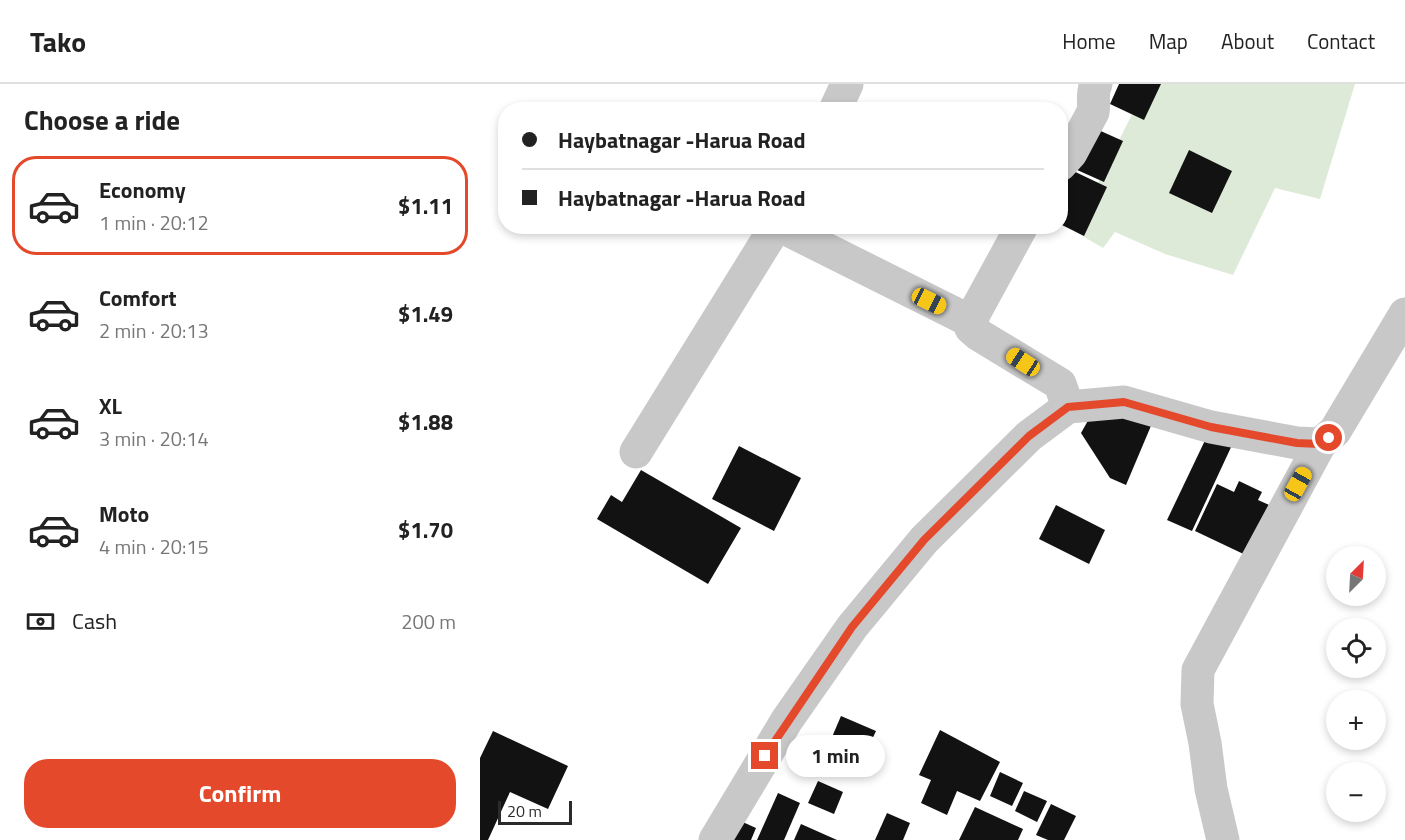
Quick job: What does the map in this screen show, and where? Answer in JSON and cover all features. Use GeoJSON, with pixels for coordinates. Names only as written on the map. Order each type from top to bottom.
{"type":"FeatureCollection","features":[{"type":"Feature","properties":{"kind":"street"},"geometry":{"type":"LineString","coordinates":[[839,102],[847,84]]}},
{"type":"Feature","properties":{"kind":"street"},"geometry":{"type":"LineString","coordinates":[[1068,156],[1092,114],[1094,106],[1092,95],[1096,84]]}},
{"type":"Feature","properties":{"kind":"street"},"geometry":{"type":"LineString","coordinates":[[636,452],[773,234]]}},
{"type":"Feature","properties":{"kind":"street"},"geometry":{"type":"LineString","coordinates":[[794,234],[972,322]]}},
{"type":"Feature","properties":{"kind":"street"},"geometry":{"type":"LineString","coordinates":[[1018,234],[971,328],[1060,384],[1068,407]]}},
{"type":"Feature","properties":{"kind":"street"},"geometry":{"type":"LineString","coordinates":[[1223,840],[1211,789],[1197,704],[1198,670],[1320,444],[1335,431],[1405,314]]}},
{"type":"Feature","properties":{"kind":"street"},"geometry":{"type":"LineString","coordinates":[[715,840],[788,720],[852,627],[924,540],[1029,436],[1068,407],[1124,402],[1211,427],[1297,443],[1320,444]]}},
{"type":"Feature","properties":{"kind":"green space"},"geometry":{"type":"Polygon","coordinates":[[[1147,84],[1355,84],[1320,199],[1275,188],[1233,275],[1165,254],[1115,232],[1103,248],[1074,231],[1147,84]]]}},
{"type":"Feature","properties":{"kind":"building"},"geometry":{"type":"Polygon","coordinates":[[[1119,84],[1161,84],[1144,120],[1110,104],[1119,84]]]}},
{"type":"Feature","properties":{"kind":"building"},"geometry":{"type":"Polygon","coordinates":[[[1094,128],[1123,141],[1104,182],[1075,169],[1094,128]]]}},
{"type":"Feature","properties":{"kind":"building"},"geometry":{"type":"Polygon","coordinates":[[[1189,150],[1232,171],[1212,213],[1169,193],[1189,150]]]}},
{"type":"Feature","properties":{"kind":"building"},"geometry":{"type":"Polygon","coordinates":[[[1068,168],[1107,187],[1084,236],[1068,228],[1068,168]]]}},
{"type":"Feature","properties":{"kind":"building"},"geometry":{"type":"Polygon","coordinates":[[[1156,414],[1126,485],[1110,478],[1081,433],[1090,417],[1156,414]]]}},
{"type":"Feature","properties":{"kind":"building"},"geometry":{"type":"Polygon","coordinates":[[[1209,432],[1233,443],[1192,531],[1167,520],[1209,432]]]}},
{"type":"Feature","properties":{"kind":"building"},"geometry":{"type":"Polygon","coordinates":[[[739,446],[801,478],[774,531],[712,499],[739,446]]]}},
{"type":"Feature","properties":{"kind":"building"},"geometry":{"type":"Polygon","coordinates":[[[641,470],[741,528],[708,584],[597,519],[611,495],[622,502],[641,470]]]}},
{"type":"Feature","properties":{"kind":"building"},"geometry":{"type":"Polygon","coordinates":[[[1239,481],[1262,492],[1258,500],[1278,509],[1254,559],[1195,531],[1217,484],[1234,492],[1239,481]]]}},
{"type":"Feature","properties":{"kind":"building"},"geometry":{"type":"Polygon","coordinates":[[[1056,505],[1105,530],[1089,564],[1039,539],[1056,505]]]}},
{"type":"Feature","properties":{"kind":"building"},"geometry":{"type":"Polygon","coordinates":[[[841,716],[876,731],[863,759],[829,744],[841,716]]]}},
{"type":"Feature","properties":{"kind":"building"},"geometry":{"type":"Polygon","coordinates":[[[940,730],[1000,762],[980,801],[957,791],[947,815],[921,803],[931,780],[919,775],[940,730]]]}},
{"type":"Feature","properties":{"kind":"building"},"geometry":{"type":"Polygon","coordinates":[[[493,731],[568,766],[548,809],[510,792],[488,840],[480,840],[480,758],[493,731]]]}},
{"type":"Feature","properties":{"kind":"building"},"geometry":{"type":"Polygon","coordinates":[[[1000,772],[1023,783],[1012,806],[990,796],[1000,772]]]}},
{"type":"Feature","properties":{"kind":"building"},"geometry":{"type":"Polygon","coordinates":[[[818,781],[843,792],[834,814],[808,803],[818,781]]]}},
{"type":"Feature","properties":{"kind":"building"},"geometry":{"type":"Polygon","coordinates":[[[1024,791],[1047,801],[1037,822],[1015,811],[1024,791]]]}},
{"type":"Feature","properties":{"kind":"building"},"geometry":{"type":"Polygon","coordinates":[[[778,793],[800,803],[784,840],[757,840],[778,793]]]}},
{"type":"Feature","properties":{"kind":"building"},"geometry":{"type":"Polygon","coordinates":[[[1051,804],[1076,816],[1064,840],[1048,840],[1036,835],[1051,804]]]}},
{"type":"Feature","properties":{"kind":"building"},"geometry":{"type":"Polygon","coordinates":[[[975,807],[1023,829],[1018,840],[959,840],[975,807]]]}},
{"type":"Feature","properties":{"kind":"building"},"geometry":{"type":"Polygon","coordinates":[[[887,813],[910,823],[903,840],[875,840],[887,813]]]}},
{"type":"Feature","properties":{"kind":"building"},"geometry":{"type":"Polygon","coordinates":[[[736,819],[756,828],[751,840],[727,840],[736,819]]]}},
{"type":"Feature","properties":{"kind":"building"},"geometry":{"type":"Polygon","coordinates":[[[801,824],[837,840],[794,840],[801,824]]]}},
{"type":"Feature","properties":{"kind":"route"},"geometry":{"type":"LineString","coordinates":[[765,756],[852,627],[924,540],[1029,436],[1068,407],[1124,402],[1211,427],[1297,443],[1320,444],[1329,438]]}}]}
